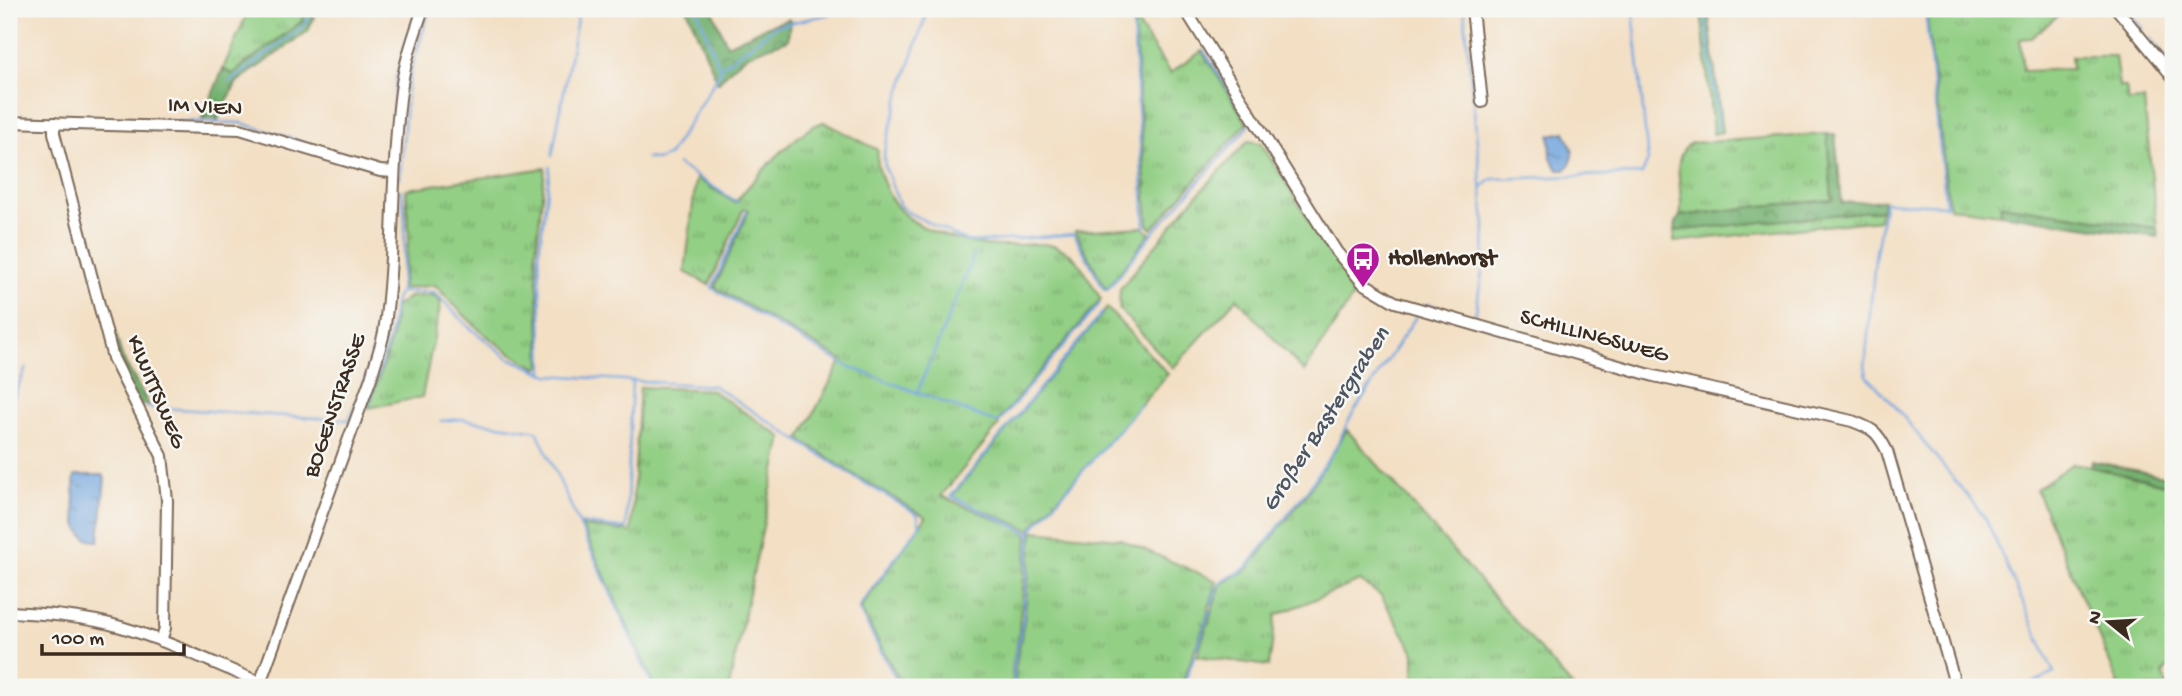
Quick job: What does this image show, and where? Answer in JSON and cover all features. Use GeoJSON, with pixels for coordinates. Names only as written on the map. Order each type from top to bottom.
{"type":"FeatureCollection","features":[{"type":"Feature","properties":{"kind":"street","name":"BOGENSTRASSE"},"geometry":{"type":"LineString","coordinates":[[266,685],[371,378],[383,334],[388,295],[393,172],[401,90],[406,61],[423,9]]}},
{"type":"Feature","properties":{"kind":"street","name":"SCHILLINGSWEG"},"geometry":{"type":"LineString","coordinates":[[1185,9],[1336,251],[1363,283],[1377,293],[1436,315],[1654,376],[1852,421],[1880,435],[1922,564],[1956,687]]}},
{"type":"Feature","properties":{"kind":"street"},"geometry":{"type":"LineString","coordinates":[[1472,9],[1482,102]]}},
{"type":"Feature","properties":{"kind":"street"},"geometry":{"type":"LineString","coordinates":[[2118,9],[2173,77]]}},
{"type":"Feature","properties":{"kind":"street","name":"IM VIEN"},"geometry":{"type":"LineString","coordinates":[[9,122],[240,129],[380,171],[393,172]]}},
{"type":"Feature","properties":{"kind":"street","name":"KIWITTSWEG"},"geometry":{"type":"LineString","coordinates":[[54,123],[54,133],[113,358],[162,456],[167,500],[165,628],[161,640]]}},
{"type":"Feature","properties":{"kind":"street"},"geometry":{"type":"LineString","coordinates":[[9,612],[86,618],[119,626],[161,640],[266,685]]}},
{"type":"Feature","properties":{"kind":"green space"},"geometry":{"type":"Polygon","coordinates":[[[249,9],[307,9],[301,22],[232,74],[223,69],[249,9]]]}},
{"type":"Feature","properties":{"kind":"green space"},"geometry":{"type":"Polygon","coordinates":[[[307,9],[317,9],[308,31],[237,82],[218,119],[202,119],[223,69],[232,74],[301,22],[307,9]]]}},
{"type":"Feature","properties":{"kind":"green space"},"geometry":{"type":"Polygon","coordinates":[[[687,9],[712,9],[727,45],[790,19],[788,40],[742,59],[718,83],[687,9]]]}},
{"type":"Feature","properties":{"kind":"green space"},"geometry":{"type":"Polygon","coordinates":[[[1701,9],[1708,9],[1722,132],[1713,134],[1701,9]]]}},
{"type":"Feature","properties":{"kind":"green space"},"geometry":{"type":"Polygon","coordinates":[[[1926,9],[2066,9],[2031,38],[2020,39],[2023,71],[2072,69],[2071,56],[2115,56],[2119,87],[2126,87],[2128,101],[2144,100],[2157,228],[2001,205],[2000,214],[1949,207],[1926,9]]]}},
{"type":"Feature","properties":{"kind":"green space"},"geometry":{"type":"Polygon","coordinates":[[[1134,24],[1138,24],[1170,73],[1202,51],[1247,123],[1152,229],[1148,225],[1134,24]]]}},
{"type":"Feature","properties":{"kind":"green space"},"geometry":{"type":"Polygon","coordinates":[[[824,122],[878,150],[879,170],[885,185],[894,203],[908,217],[931,231],[973,243],[998,246],[1046,244],[1062,249],[1080,264],[1101,299],[999,420],[999,425],[941,496],[1025,531],[1028,537],[1018,640],[1012,667],[1013,687],[903,687],[861,610],[926,517],[800,439],[842,360],[715,287],[749,210],[744,208],[709,285],[685,272],[696,178],[735,203],[789,144],[824,122]]]}},
{"type":"Feature","properties":{"kind":"green space"},"geometry":{"type":"Polygon","coordinates":[[[1827,134],[1832,200],[1680,216],[1680,158],[1691,143],[1827,134]]]}},
{"type":"Feature","properties":{"kind":"green space"},"geometry":{"type":"Polygon","coordinates":[[[1827,134],[1835,134],[1842,203],[1884,200],[1881,210],[1675,231],[1680,216],[1832,200],[1827,134]]]}},
{"type":"Feature","properties":{"kind":"green space"},"geometry":{"type":"Polygon","coordinates":[[[1248,141],[1261,143],[1330,254],[1359,287],[1304,372],[1237,298],[1173,368],[1119,309],[1120,289],[1189,204],[1248,141]]]}},
{"type":"Feature","properties":{"kind":"green space"},"geometry":{"type":"Polygon","coordinates":[[[545,168],[536,252],[541,365],[538,368],[494,342],[435,285],[402,289],[409,236],[406,189],[545,168]]]}},
{"type":"Feature","properties":{"kind":"green space"},"geometry":{"type":"Polygon","coordinates":[[[2001,205],[2157,228],[2158,237],[2000,214],[2001,205]]]}},
{"type":"Feature","properties":{"kind":"green space"},"geometry":{"type":"Polygon","coordinates":[[[1881,210],[1879,220],[1674,242],[1675,231],[1881,210]]]}},
{"type":"Feature","properties":{"kind":"green space"},"geometry":{"type":"Polygon","coordinates":[[[1142,227],[1150,233],[1108,288],[1105,288],[1075,231],[1142,227]]]}},
{"type":"Feature","properties":{"kind":"green space"},"geometry":{"type":"Polygon","coordinates":[[[92,263],[97,263],[122,357],[149,405],[140,405],[116,358],[92,263]]]}},
{"type":"Feature","properties":{"kind":"green space"},"geometry":{"type":"Polygon","coordinates":[[[433,295],[441,302],[422,397],[369,408],[392,337],[395,307],[409,297],[433,295]]]}},
{"type":"Feature","properties":{"kind":"green space"},"geometry":{"type":"Polygon","coordinates":[[[1107,308],[1168,374],[1030,530],[954,498],[953,495],[1107,308]]]}},
{"type":"Feature","properties":{"kind":"green space"},"geometry":{"type":"Polygon","coordinates":[[[640,387],[711,390],[782,437],[729,687],[655,687],[582,526],[631,532],[640,387]]]}},
{"type":"Feature","properties":{"kind":"green space"},"geometry":{"type":"Polygon","coordinates":[[[1347,430],[1573,687],[1414,687],[1414,652],[1381,596],[1360,581],[1276,615],[1269,666],[1197,656],[1221,584],[1248,569],[1308,492],[1347,430]]]}},
{"type":"Feature","properties":{"kind":"green space"},"geometry":{"type":"Polygon","coordinates":[[[2092,461],[2173,478],[2173,486],[2091,467],[2092,461]]]}},
{"type":"Feature","properties":{"kind":"green space"},"geometry":{"type":"Polygon","coordinates":[[[2073,463],[2173,486],[2173,662],[2163,673],[2167,687],[2120,687],[2036,489],[2073,463]]]}},
{"type":"Feature","properties":{"kind":"green space"},"geometry":{"type":"Polygon","coordinates":[[[1033,531],[1120,539],[1217,581],[1181,687],[1016,687],[1015,670],[1024,620],[1033,531]]]}},
{"type":"Feature","properties":{"kind":"water"},"geometry":{"type":"Polygon","coordinates":[[[1565,132],[1573,156],[1565,170],[1558,170],[1551,158],[1550,135],[1565,132]]]}},
{"type":"Feature","properties":{"kind":"water"},"geometry":{"type":"Polygon","coordinates":[[[76,475],[103,475],[105,479],[99,541],[89,540],[78,527],[74,507],[76,475]]]}},
{"type":"Feature","properties":{"kind":"waterway"},"geometry":{"type":"LineString","coordinates":[[230,82],[305,25],[312,9]]}},
{"type":"Feature","properties":{"kind":"waterway"},"geometry":{"type":"LineString","coordinates":[[9,117],[241,123],[375,164],[385,161],[390,153],[396,77],[416,9]]}},
{"type":"Feature","properties":{"kind":"waterway"},"geometry":{"type":"LineString","coordinates":[[400,178],[407,91],[430,9]]}},
{"type":"Feature","properties":{"kind":"waterway"},"geometry":{"type":"LineString","coordinates":[[552,156],[579,9]]}},
{"type":"Feature","properties":{"kind":"waterway"},"geometry":{"type":"LineString","coordinates":[[647,158],[658,160],[669,155],[721,71],[697,9]]}},
{"type":"Feature","properties":{"kind":"waterway"},"geometry":{"type":"LineString","coordinates":[[721,67],[776,26],[830,14],[832,9]]}},
{"type":"Feature","properties":{"kind":"waterway"},"geometry":{"type":"LineString","coordinates":[[928,9],[899,96],[884,152],[885,167],[900,206],[966,241],[1074,234],[1107,290],[1151,235],[1248,127],[1249,121]]}},
{"type":"Feature","properties":{"kind":"waterway","name":"Großer Bastergraben"},"geometry":{"type":"LineString","coordinates":[[1464,9],[1485,224],[1484,259],[1475,317],[1472,320]]}},
{"type":"Feature","properties":{"kind":"waterway"},"geometry":{"type":"LineString","coordinates":[[1481,188],[1492,179],[1642,174],[1648,161],[1633,9]]}},
{"type":"Feature","properties":{"kind":"waterway"},"geometry":{"type":"LineString","coordinates":[[1705,9],[1718,129]]}},
{"type":"Feature","properties":{"kind":"waterway"},"geometry":{"type":"LineString","coordinates":[[1925,9],[1946,205],[1885,202],[1875,258],[1865,366],[1867,376],[1894,405],[1986,519],[2054,673],[2025,687]]}},
{"type":"Feature","properties":{"kind":"waterway"},"geometry":{"type":"LineString","coordinates":[[2126,9],[2143,29]]}},
{"type":"Feature","properties":{"kind":"waterway"},"geometry":{"type":"LineString","coordinates":[[1133,24],[1145,227]]}},
{"type":"Feature","properties":{"kind":"waterway"},"geometry":{"type":"LineString","coordinates":[[2150,38],[2173,66]]}},
{"type":"Feature","properties":{"kind":"waterway"},"geometry":{"type":"LineString","coordinates":[[1204,51],[1243,112]]}},
{"type":"Feature","properties":{"kind":"waterway"},"geometry":{"type":"LineString","coordinates":[[677,164],[737,202]]}},
{"type":"Feature","properties":{"kind":"waterway"},"geometry":{"type":"LineString","coordinates":[[543,373],[539,252],[550,167]]}},
{"type":"Feature","properties":{"kind":"waterway"},"geometry":{"type":"LineString","coordinates":[[401,190],[405,228],[400,292],[434,292],[469,327],[507,357],[548,375],[714,386],[917,514],[920,525],[860,605],[859,610],[900,687]]}},
{"type":"Feature","properties":{"kind":"waterway"},"geometry":{"type":"LineString","coordinates":[[9,210],[13,209]]}},
{"type":"Feature","properties":{"kind":"waterway"},"geometry":{"type":"LineString","coordinates":[[747,211],[712,288],[847,366],[998,423],[1100,303]]}},
{"type":"Feature","properties":{"kind":"waterway"},"geometry":{"type":"LineString","coordinates":[[917,393],[975,253]]}},
{"type":"Feature","properties":{"kind":"waterway"},"geometry":{"type":"LineString","coordinates":[[368,407],[390,335],[395,300],[399,293]]}},
{"type":"Feature","properties":{"kind":"waterway","name":"Großer Bastergraben"},"geometry":{"type":"LineString","coordinates":[[1425,306],[1428,304],[1459,315]]}},
{"type":"Feature","properties":{"kind":"waterway"},"geometry":{"type":"LineString","coordinates":[[1031,534],[951,496],[1102,313]]}},
{"type":"Feature","properties":{"kind":"waterway","name":"Großer Bastergraben"},"geometry":{"type":"LineString","coordinates":[[1212,604],[1221,583],[1247,567],[1308,489],[1417,315]]}},
{"type":"Feature","properties":{"kind":"waterway"},"geometry":{"type":"LineString","coordinates":[[147,407],[349,420],[366,376],[376,337]]}},
{"type":"Feature","properties":{"kind":"waterway"},"geometry":{"type":"LineString","coordinates":[[9,408],[26,368]]}},
{"type":"Feature","properties":{"kind":"waterway"},"geometry":{"type":"LineString","coordinates":[[579,523],[626,529],[632,380]]}},
{"type":"Feature","properties":{"kind":"waterway"},"geometry":{"type":"LineString","coordinates":[[1015,687],[1013,668],[1023,619],[1031,531],[1140,405]]}},
{"type":"Feature","properties":{"kind":"waterway"},"geometry":{"type":"LineString","coordinates":[[441,421],[461,419],[537,431],[653,687]]}},
{"type":"Feature","properties":{"kind":"waterway","name":"Großer Bastergraben"},"geometry":{"type":"LineString","coordinates":[[1197,649],[1210,610]]}},
{"type":"Feature","properties":{"kind":"waterway","name":"Großer Bastergraben"},"geometry":{"type":"LineString","coordinates":[[1183,687],[1195,654]]}},
{"type":"Feature","properties":{"kind":"place","name":"Hollenhorst"},"geometry":{"type":"Point","coordinates":[1363,289]}}]}
